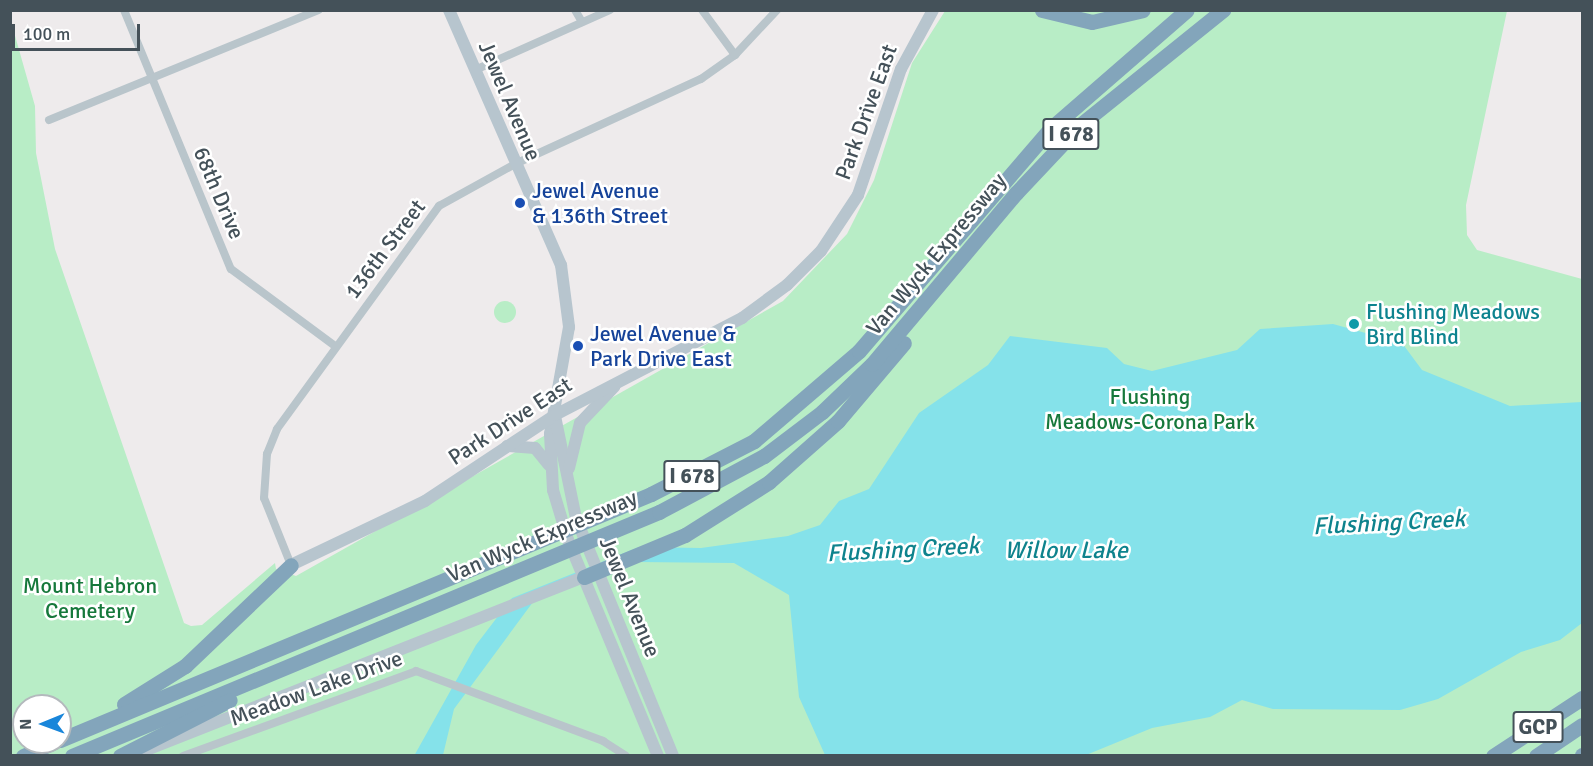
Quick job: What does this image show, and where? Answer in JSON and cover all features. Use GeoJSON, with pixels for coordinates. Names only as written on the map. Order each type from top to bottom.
{"type":"FeatureCollection","features":[{"type":"Feature","properties":{"kind":"highway"},"geometry":{"type":"LineString","coordinates":[[1042,10],[1092,22],[1143,10]]}},
{"type":"Feature","properties":{"kind":"highway","name":"Van Wyck Expressway"},"geometry":{"type":"LineString","coordinates":[[72,734],[651,494],[753,441],[859,351],[1056,123],[1187,10]]}},
{"type":"Feature","properties":{"kind":"highway","name":"Van Wyck Expressway"},"geometry":{"type":"LineString","coordinates":[[72,756],[680,502],[764,456],[848,389],[1080,125],[1222,10]]}},
{"type":"Feature","properties":{"kind":"highway"},"geometry":{"type":"LineString","coordinates":[[591,575],[699,527],[788,466],[868,388],[942,282]]}},
{"type":"Feature","properties":{"kind":"highway"},"geometry":{"type":"LineString","coordinates":[[72,732],[175,674],[291,565]]}},
{"type":"Feature","properties":{"kind":"highway"},"geometry":{"type":"LineString","coordinates":[[120,756],[442,602]]}},
{"type":"Feature","properties":{"kind":"highway","name":"GCP"},"geometry":{"type":"LineString","coordinates":[[1493,756],[1582,698]]}},
{"type":"Feature","properties":{"kind":"highway","name":"GCP"},"geometry":{"type":"LineString","coordinates":[[1536,756],[1582,725]]}},
{"type":"Feature","properties":{"kind":"street","name":"68th Drive"},"geometry":{"type":"LineString","coordinates":[[124,10],[231,269],[335,346]]}},
{"type":"Feature","properties":{"kind":"street"},"geometry":{"type":"LineString","coordinates":[[50,120],[318,10]]}},
{"type":"Feature","properties":{"kind":"street","name":"Jewel Avenue"},"geometry":{"type":"LineString","coordinates":[[449,10],[515,164],[558,256],[567,292],[568,339],[555,415],[550,466],[556,502],[630,652],[673,756]]}},
{"type":"Feature","properties":{"kind":"street"},"geometry":{"type":"LineString","coordinates":[[575,10],[582,22]]}},
{"type":"Feature","properties":{"kind":"street"},"geometry":{"type":"LineString","coordinates":[[475,70],[610,10]]}},
{"type":"Feature","properties":{"kind":"street"},"geometry":{"type":"LineString","coordinates":[[702,10],[735,55]]}},
{"type":"Feature","properties":{"kind":"street","name":"136th Street"},"geometry":{"type":"LineString","coordinates":[[291,565],[267,510],[267,454],[277,429],[335,346],[439,206],[515,164],[701,79],[735,55],[777,10]]}},
{"type":"Feature","properties":{"kind":"street","name":"Park Drive East"},"geometry":{"type":"LineString","coordinates":[[291,565],[425,501],[555,415],[630,373],[755,310],[821,251],[866,179],[901,69],[933,10]]}},
{"type":"Feature","properties":{"kind":"street"},"geometry":{"type":"LineString","coordinates":[[569,496],[569,455],[580,423],[630,373]]}},
{"type":"Feature","properties":{"kind":"street","name":"Jewel Avenue"},"geometry":{"type":"LineString","coordinates":[[555,415],[569,496],[591,575],[625,675],[658,756]]}},
{"type":"Feature","properties":{"kind":"street"},"geometry":{"type":"LineString","coordinates":[[507,446],[535,448],[550,466]]}},
{"type":"Feature","properties":{"kind":"street"},"geometry":{"type":"LineString","coordinates":[[132,756],[397,654],[591,575]]}},
{"type":"Feature","properties":{"kind":"street","name":"Meadow Lake Drive"},"geometry":{"type":"LineString","coordinates":[[183,756],[399,674],[423,672],[493,698],[626,756]]}},
{"type":"Feature","properties":{"kind":"green space","name":"Flushing Meadows-Corona Park"},"geometry":{"type":"Polygon","coordinates":[[[945,11],[1507,11],[1466,205],[1467,235],[1477,250],[1582,279],[1582,755],[11,755],[10,18],[35,106],[36,153],[55,249],[184,623],[191,626],[202,625],[275,563],[276,569],[296,576],[783,301],[847,234],[874,180],[912,63],[945,11]]]}},
{"type":"Feature","properties":{"kind":"green space"},"geometry":{"type":"Polygon","coordinates":[[[505,301],[513,304],[516,312],[513,320],[505,323],[497,320],[494,312],[497,304],[505,301]]]}},
{"type":"Feature","properties":{"kind":"water","name":"Willow Lake"},"geometry":{"type":"Polygon","coordinates":[[[1333,324],[1402,343],[1422,370],[1510,406],[1582,402],[1582,623],[1560,640],[1521,652],[1438,699],[1400,710],[1273,709],[1242,700],[1210,717],[1152,728],[1086,755],[825,755],[799,697],[789,595],[734,563],[637,562],[533,602],[454,709],[443,755],[414,756],[476,645],[512,598],[639,547],[701,548],[788,536],[820,525],[839,501],[869,489],[919,413],[988,365],[1010,336],[1107,348],[1124,364],[1152,371],[1237,350],[1260,329],[1333,324]]]}},
{"type":"Feature","properties":{"kind":"place","name":"Jewel Avenue & 136th Street"},"geometry":{"type":"Point","coordinates":[520,203]}},
{"type":"Feature","properties":{"kind":"place","name":"Flushing Meadows Bird Blind"},"geometry":{"type":"Point","coordinates":[1354,324]}},
{"type":"Feature","properties":{"kind":"place","name":"Jewel Avenue & Park Drive East"},"geometry":{"type":"Point","coordinates":[578,346]}},
{"type":"Feature","properties":{"kind":"water label","name":"Flushing Creek"},"geometry":{"type":"Point","coordinates":[1389,523]}},
{"type":"Feature","properties":{"kind":"water label","name":"Flushing Creek"},"geometry":{"type":"Point","coordinates":[903,550]}},
{"type":"Feature","properties":{"kind":"park label","name":"Mount Hebron Cemetery"},"geometry":{"type":"Point","coordinates":[90,598]}}]}
